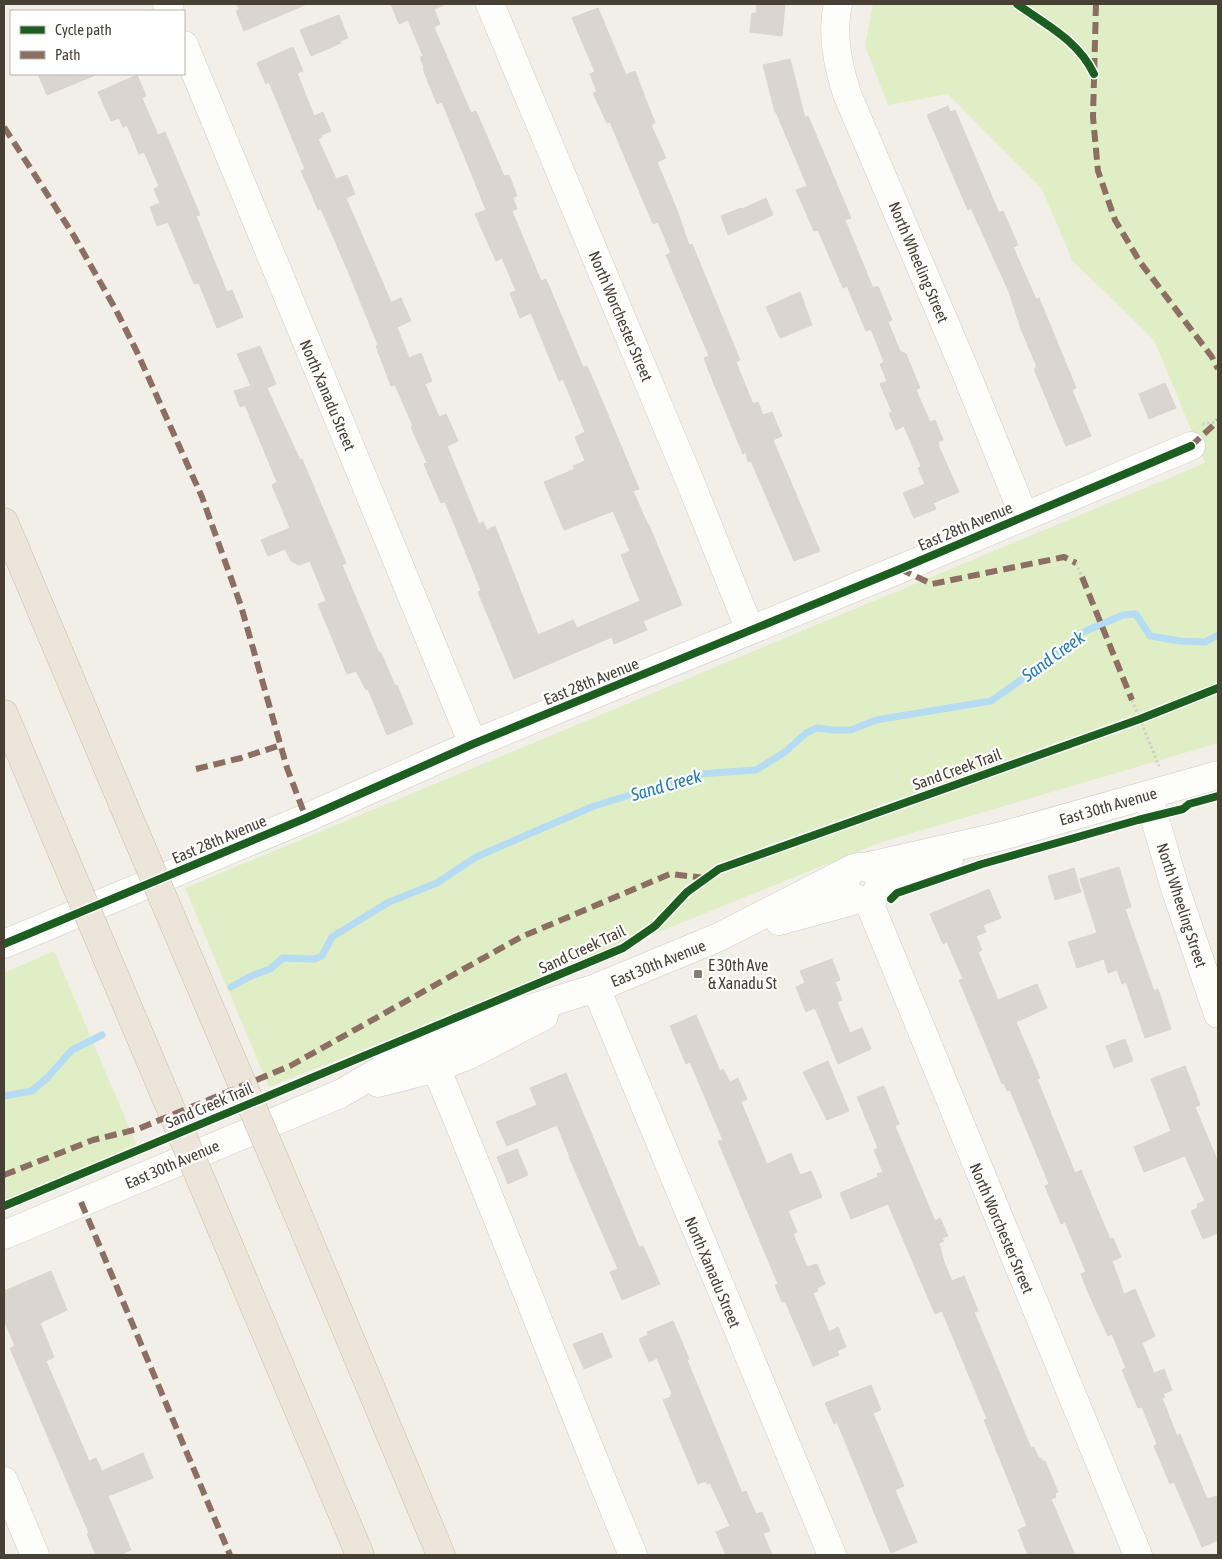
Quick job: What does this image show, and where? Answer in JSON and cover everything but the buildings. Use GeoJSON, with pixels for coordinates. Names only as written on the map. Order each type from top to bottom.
{"type":"FeatureCollection","features":[{"type":"Feature","properties":{"kind":"highway"},"geometry":{"type":"LineString","coordinates":[[4,522],[442,1555]]}},
{"type":"Feature","properties":{"kind":"highway"},"geometry":{"type":"LineString","coordinates":[[4,714],[360,1555]]}},
{"type":"Feature","properties":{"kind":"street","name":"North Worchester Street"},"geometry":{"type":"LineString","coordinates":[[490,4],[750,630]]}},
{"type":"Feature","properties":{"kind":"street","name":"North Wheeling Street"},"geometry":{"type":"LineString","coordinates":[[838,4],[835,47],[847,94],[964,368],[1024,516]]}},
{"type":"Feature","properties":{"kind":"street","name":"North Xanadu Street"},"geometry":{"type":"LineString","coordinates":[[185,46],[473,744]]}},
{"type":"Feature","properties":{"kind":"street","name":"East 28th Avenue"},"geometry":{"type":"LineString","coordinates":[[4,944],[306,818],[473,744],[1191,446]]}},
{"type":"Feature","properties":{"kind":"street","name":"East 30th Avenue"},"geometry":{"type":"LineString","coordinates":[[4,1235],[340,1094],[416,1050],[461,1030],[596,988],[720,938],[858,869],[998,837],[1218,775]]}},
{"type":"Feature","properties":{"kind":"street","name":"North Wheeling Street"},"geometry":{"type":"LineString","coordinates":[[1148,795],[1176,888],[1218,1014]]}},
{"type":"Feature","properties":{"kind":"street","name":"East 30th Avenue"},"geometry":{"type":"LineString","coordinates":[[720,938],[867,897],[998,837]]}},
{"type":"Feature","properties":{"kind":"street","name":"North Worchester Street"},"geometry":{"type":"LineString","coordinates":[[858,869],[846,876],[848,893],[867,897],[933,1062],[1138,1555]]}},
{"type":"Feature","properties":{"kind":"street","name":"North Xanadu Street"},"geometry":{"type":"LineString","coordinates":[[596,988],[832,1555]]}},
{"type":"Feature","properties":{"kind":"street","name":"East 30th Avenue"},"geometry":{"type":"LineString","coordinates":[[340,1094],[436,1068],[469,1055],[596,988]]}},
{"type":"Feature","properties":{"kind":"street"},"geometry":{"type":"LineString","coordinates":[[436,1068],[633,1555]]}},
{"type":"Feature","properties":{"kind":"street"},"geometry":{"type":"LineString","coordinates":[[4,1481],[35,1555]]}},
{"type":"Feature","properties":{"kind":"path"},"geometry":{"type":"LineString","coordinates":[[1076,563],[1082,577]]}},
{"type":"Feature","properties":{"kind":"path"},"geometry":{"type":"LineString","coordinates":[[1132,700],[1160,769]]}},
{"type":"Feature","properties":{"kind":"path"},"geometry":{"type":"LineString","coordinates":[[1130,722],[1148,715]]}},
{"type":"Feature","properties":{"kind":"green space"},"geometry":{"type":"Polygon","coordinates":[[[873,4],[1218,4],[1218,743],[882,842],[269,1087],[185,888],[1205,463],[1154,340],[1072,260],[1042,189],[948,94],[888,105],[865,46],[873,4]]]}},
{"type":"Feature","properties":{"kind":"green space"},"geometry":{"type":"Polygon","coordinates":[[[54,951],[139,1150],[4,1205],[4,973],[54,951]]]}},
{"type":"Feature","properties":{"kind":"waterway","name":"Sand Creek"},"geometry":{"type":"LineString","coordinates":[[231,987],[249,977],[270,969],[283,958],[314,959],[322,956],[332,937],[389,902],[437,883],[476,857],[594,806],[699,774],[756,770],[785,752],[806,733],[817,728],[851,730],[876,720],[991,701],[1045,663],[1081,633],[1123,615],[1136,614],[1150,636],[1180,641],[1205,642],[1218,635]]}},
{"type":"Feature","properties":{"kind":"waterway","name":"Sand Creek"},"geometry":{"type":"LineString","coordinates":[[4,1096],[32,1091],[47,1078],[72,1050],[102,1035]]}},
{"type":"Feature","properties":{"kind":"marked path"},"geometry":{"type":"LineString","coordinates":[[1096,4],[1093,117],[1098,171],[1115,220],[1140,262],[1212,357],[1218,369]]}},
{"type":"Feature","properties":{"kind":"marked path"},"geometry":{"type":"LineString","coordinates":[[4,127],[74,236],[116,310],[137,352],[202,497],[241,606],[287,768],[306,818]]}},
{"type":"Feature","properties":{"kind":"marked path"},"geometry":{"type":"LineString","coordinates":[[1191,446],[1218,421]]}},
{"type":"Feature","properties":{"kind":"marked path"},"geometry":{"type":"LineString","coordinates":[[900,569],[932,584],[1064,557],[1076,563]]}},
{"type":"Feature","properties":{"kind":"marked path"},"geometry":{"type":"LineString","coordinates":[[1082,577],[1132,700]]}},
{"type":"Feature","properties":{"kind":"marked path"},"geometry":{"type":"LineString","coordinates":[[196,769],[241,758],[281,745]]}},
{"type":"Feature","properties":{"kind":"marked path"},"geometry":{"type":"LineString","coordinates":[[4,1175],[93,1140],[138,1129],[290,1066],[521,937],[670,874],[706,878]]}},
{"type":"Feature","properties":{"kind":"marked path"},"geometry":{"type":"LineString","coordinates":[[81,1202],[230,1555]]}},
{"type":"Feature","properties":{"kind":"cycle path"},"geometry":{"type":"LineString","coordinates":[[1017,4],[1070,42],[1087,62],[1094,74]]}},
{"type":"Feature","properties":{"kind":"cycle path"},"geometry":{"type":"LineString","coordinates":[[4,944],[306,818],[473,744],[900,569],[1191,446]]}},
{"type":"Feature","properties":{"kind":"cycle path","name":"Sand Creek Trail"},"geometry":{"type":"LineString","coordinates":[[4,1206],[623,948],[655,926],[687,892],[719,869],[1140,719],[1218,688]]}},
{"type":"Feature","properties":{"kind":"cycle path"},"geometry":{"type":"LineString","coordinates":[[891,899],[897,893],[982,864],[1183,809],[1189,804],[1218,796]]}},
{"type":"Feature","properties":{"kind":"place","name":"E 30th Ave & Xanadu St"},"geometry":{"type":"Point","coordinates":[698,974]}}]}
